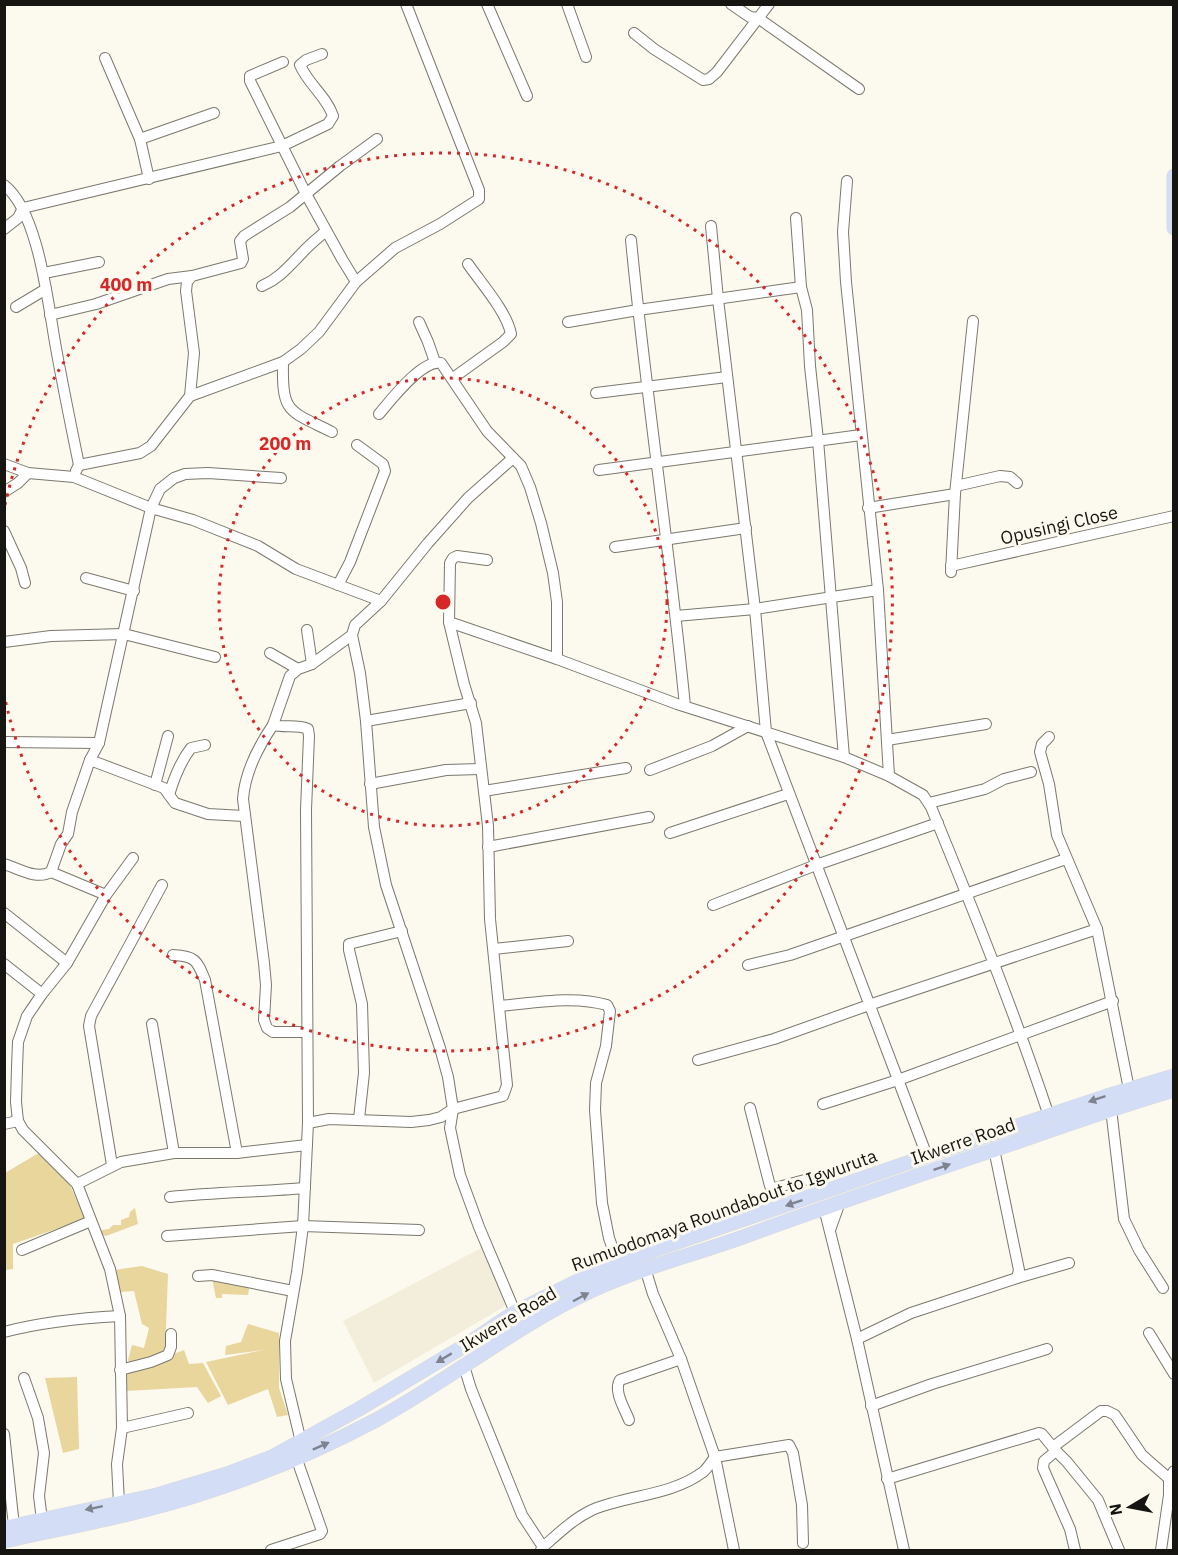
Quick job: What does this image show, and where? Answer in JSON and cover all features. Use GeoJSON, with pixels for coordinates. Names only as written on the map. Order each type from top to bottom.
{"type":"FeatureCollection","features":[{"type":"Feature","properties":{"kind":"main road"},"geometry":{"type":"LineString","coordinates":[[1173,176],[1173,228]]}},
{"type":"Feature","properties":{"kind":"main road","name":"Rumuodomaya Roundabout to Igwuruta"},"geometry":{"type":"LineString","coordinates":[[9,1527],[180,1489],[272,1457],[392,1389],[515,1312],[618,1264],[927,1156],[1173,1076]]}},
{"type":"Feature","properties":{"kind":"main road","name":"Ikwerre Road"},"geometry":{"type":"LineString","coordinates":[[4,1541],[135,1512],[229,1485],[339,1438],[404,1403],[514,1333],[591,1291],[645,1268],[748,1236],[994,1149],[1173,1090]]}},
{"type":"Feature","properties":{"kind":"main road"},"geometry":{"type":"LineString","coordinates":[[824,1208],[837,1193],[915,1167],[925,1161],[927,1156]]}},
{"type":"Feature","properties":{"kind":"main road"},"geometry":{"type":"LineString","coordinates":[[392,1389],[404,1403]]}},
{"type":"Feature","properties":{"kind":"street"},"geometry":{"type":"LineString","coordinates":[[79,465],[140,453],[151,446],[190,396],[283,362],[319,332],[356,282],[395,248],[440,224],[480,196],[448,107],[406,4]]}},
{"type":"Feature","properties":{"kind":"street"},"geometry":{"type":"LineString","coordinates":[[487,4],[527,96]]}},
{"type":"Feature","properties":{"kind":"street"},"geometry":{"type":"LineString","coordinates":[[567,4],[586,57]]}},
{"type":"Feature","properties":{"kind":"street"},"geometry":{"type":"LineString","coordinates":[[731,4],[750,17],[758,18],[859,90]]}},
{"type":"Feature","properties":{"kind":"street"},"geometry":{"type":"LineString","coordinates":[[634,33],[654,50],[703,80],[709,79],[717,72],[769,4]]}},
{"type":"Feature","properties":{"kind":"street"},"geometry":{"type":"LineString","coordinates":[[23,208],[148,180],[282,146],[328,124],[333,117],[331,108],[314,88],[300,65],[322,54]]}},
{"type":"Feature","properties":{"kind":"street"},"geometry":{"type":"LineString","coordinates":[[105,58],[140,139],[148,180]]}},
{"type":"Feature","properties":{"kind":"street"},"geometry":{"type":"LineString","coordinates":[[283,62],[250,76],[254,90],[306,194],[356,282]]}},
{"type":"Feature","properties":{"kind":"street"},"geometry":{"type":"LineString","coordinates":[[140,139],[214,113]]}},
{"type":"Feature","properties":{"kind":"street"},"geometry":{"type":"LineString","coordinates":[[50,315],[96,304],[168,279],[192,276],[241,263],[243,259],[240,241],[244,236],[306,194],[377,139]]}},
{"type":"Feature","properties":{"kind":"street"},"geometry":{"type":"LineString","coordinates":[[848,181],[843,232],[868,508],[878,590],[889,776]]}},
{"type":"Feature","properties":{"kind":"street"},"geometry":{"type":"LineString","coordinates":[[4,185],[11,190],[23,208],[44,273],[79,465],[74,477]]}},
{"type":"Feature","properties":{"kind":"street"},"geometry":{"type":"LineString","coordinates":[[4,229],[18,218],[23,208]]}},
{"type":"Feature","properties":{"kind":"street"},"geometry":{"type":"LineString","coordinates":[[796,218],[801,287],[807,310],[844,757]]}},
{"type":"Feature","properties":{"kind":"street"},"geometry":{"type":"LineString","coordinates":[[711,226],[717,298],[755,609],[766,732],[927,1156]]}},
{"type":"Feature","properties":{"kind":"street"},"geometry":{"type":"LineString","coordinates":[[262,286],[274,281],[326,231]]}},
{"type":"Feature","properties":{"kind":"street"},"geometry":{"type":"LineString","coordinates":[[631,240],[668,540],[685,706]]}},
{"type":"Feature","properties":{"kind":"street"},"geometry":{"type":"LineString","coordinates":[[44,273],[99,262]]}},
{"type":"Feature","properties":{"kind":"street"},"geometry":{"type":"LineString","coordinates":[[453,378],[511,334],[504,315],[468,264]]}},
{"type":"Feature","properties":{"kind":"street"},"geometry":{"type":"LineString","coordinates":[[190,396],[194,353],[186,291],[187,282],[192,276]]}},
{"type":"Feature","properties":{"kind":"street"},"geometry":{"type":"LineString","coordinates":[[568,321],[801,287]]}},
{"type":"Feature","properties":{"kind":"street"},"geometry":{"type":"LineString","coordinates":[[16,307],[46,289]]}},
{"type":"Feature","properties":{"kind":"street"},"geometry":{"type":"LineString","coordinates":[[955,490],[973,321]]}},
{"type":"Feature","properties":{"kind":"street"},"geometry":{"type":"LineString","coordinates":[[419,322],[435,362]]}},
{"type":"Feature","properties":{"kind":"street"},"geometry":{"type":"LineString","coordinates":[[283,362],[282,387],[287,405],[295,414],[332,432]]}},
{"type":"Feature","properties":{"kind":"street"},"geometry":{"type":"LineString","coordinates":[[379,414],[426,366],[435,362],[441,363],[487,431],[521,466],[541,523],[553,573],[557,602],[557,658]]}},
{"type":"Feature","properties":{"kind":"street"},"geometry":{"type":"LineString","coordinates":[[596,393],[727,377]]}},
{"type":"Feature","properties":{"kind":"street"},"geometry":{"type":"LineString","coordinates":[[599,470],[861,435]]}},
{"type":"Feature","properties":{"kind":"street"},"geometry":{"type":"LineString","coordinates":[[338,585],[350,562],[386,471],[383,464],[357,445]]}},
{"type":"Feature","properties":{"kind":"street"},"geometry":{"type":"LineString","coordinates":[[513,458],[468,498],[381,601],[355,625],[352,635],[366,721],[378,853],[386,885],[441,1048],[453,1109],[450,1128],[460,1175],[515,1312]]}},
{"type":"Feature","properties":{"kind":"street"},"geometry":{"type":"LineString","coordinates":[[5,463],[28,473],[74,477],[151,508],[193,520],[258,546],[296,569],[381,601]]}},
{"type":"Feature","properties":{"kind":"street"},"geometry":{"type":"LineString","coordinates":[[4,492],[28,473]]}},
{"type":"Feature","properties":{"kind":"street"},"geometry":{"type":"LineString","coordinates":[[51,873],[61,844],[68,834],[72,812],[90,760],[99,743],[151,508],[160,489],[174,478],[185,474],[208,473],[281,478]]}},
{"type":"Feature","properties":{"kind":"street"},"geometry":{"type":"LineString","coordinates":[[868,508],[955,490],[1000,476],[1010,477],[1017,483]]}},
{"type":"Feature","properties":{"kind":"street","name":"Opusingi Close"},"geometry":{"type":"LineString","coordinates":[[955,490],[951,569],[1173,516]]}},
{"type":"Feature","properties":{"kind":"street"},"geometry":{"type":"LineString","coordinates":[[615,547],[746,528]]}},
{"type":"Feature","properties":{"kind":"street"},"geometry":{"type":"LineString","coordinates":[[4,531],[21,567],[25,583]]}},
{"type":"Feature","properties":{"kind":"street"},"geometry":{"type":"LineString","coordinates":[[308,1123],[329,1119],[411,1122],[429,1120],[441,1117],[453,1109],[503,1096],[507,1085],[490,920],[488,826],[476,723],[449,622],[448,578],[453,558],[457,556],[487,560]]}},
{"type":"Feature","properties":{"kind":"street"},"geometry":{"type":"LineString","coordinates":[[86,578],[134,591]]}},
{"type":"Feature","properties":{"kind":"street"},"geometry":{"type":"LineString","coordinates":[[676,616],[755,609],[878,590]]}},
{"type":"Feature","properties":{"kind":"street"},"geometry":{"type":"LineString","coordinates":[[449,622],[557,658],[685,706],[844,757],[889,776],[923,795],[938,823],[966,893],[1022,1035],[1050,1116]]}},
{"type":"Feature","properties":{"kind":"street"},"geometry":{"type":"LineString","coordinates":[[307,630],[312,664]]}},
{"type":"Feature","properties":{"kind":"street"},"geometry":{"type":"LineString","coordinates":[[4,642],[51,636],[124,634],[215,657]]}},
{"type":"Feature","properties":{"kind":"street"},"geometry":{"type":"LineString","coordinates":[[306,1032],[273,1032],[267,1028],[264,1020],[265,974],[253,867],[244,816],[245,782],[261,742],[273,724],[290,676],[298,669],[312,664],[352,635]]}},
{"type":"Feature","properties":{"kind":"street"},"geometry":{"type":"LineString","coordinates":[[270,653],[298,669]]}},
{"type":"Feature","properties":{"kind":"street"},"geometry":{"type":"LineString","coordinates":[[366,721],[471,703]]}},
{"type":"Feature","properties":{"kind":"street"},"geometry":{"type":"LineString","coordinates":[[273,724],[281,727],[303,727],[308,729],[309,736],[306,810],[308,1123],[303,1226],[285,1341],[286,1379],[301,1442]]}},
{"type":"Feature","properties":{"kind":"street"},"geometry":{"type":"LineString","coordinates":[[887,740],[986,724]]}},
{"type":"Feature","properties":{"kind":"street"},"geometry":{"type":"LineString","coordinates":[[650,770],[712,746],[748,726]]}},
{"type":"Feature","properties":{"kind":"street"},"geometry":{"type":"LineString","coordinates":[[156,785],[168,736]]}},
{"type":"Feature","properties":{"kind":"street"},"geometry":{"type":"LineString","coordinates":[[1049,737],[1042,744],[1040,752],[1049,784],[1057,835],[1097,929],[1130,1089]]}},
{"type":"Feature","properties":{"kind":"street"},"geometry":{"type":"LineString","coordinates":[[4,742],[99,743]]}},
{"type":"Feature","properties":{"kind":"street"},"geometry":{"type":"LineString","coordinates":[[169,795],[175,775],[186,754],[191,748],[205,745]]}},
{"type":"Feature","properties":{"kind":"street"},"geometry":{"type":"LineString","coordinates":[[90,760],[164,788],[175,803],[208,814],[244,816]]}},
{"type":"Feature","properties":{"kind":"street"},"geometry":{"type":"LineString","coordinates":[[484,791],[626,768]]}},
{"type":"Feature","properties":{"kind":"street"},"geometry":{"type":"LineString","coordinates":[[370,784],[446,770],[480,769]]}},
{"type":"Feature","properties":{"kind":"street"},"geometry":{"type":"LineString","coordinates":[[928,803],[985,789],[1004,779],[1031,772]]}},
{"type":"Feature","properties":{"kind":"street"},"geometry":{"type":"LineString","coordinates":[[670,833],[788,794]]}},
{"type":"Feature","properties":{"kind":"street"},"geometry":{"type":"LineString","coordinates":[[488,847],[649,817]]}},
{"type":"Feature","properties":{"kind":"street"},"geometry":{"type":"LineString","coordinates":[[713,904],[816,865],[938,823]]}},
{"type":"Feature","properties":{"kind":"street"},"geometry":{"type":"LineString","coordinates":[[119,1503],[117,1464],[122,1428],[120,1316],[110,1269],[77,1184],[23,1130],[18,1121],[16,1102],[18,1042],[27,1016],[67,963],[106,895],[133,858]]}},
{"type":"Feature","properties":{"kind":"street"},"geometry":{"type":"LineString","coordinates":[[748,965],[790,955],[1066,859]]}},
{"type":"Feature","properties":{"kind":"street"},"geometry":{"type":"LineString","coordinates":[[4,864],[36,875],[44,876],[51,873],[106,895]]}},
{"type":"Feature","properties":{"kind":"street"},"geometry":{"type":"LineString","coordinates":[[112,1165],[88,1026],[91,1016],[162,885]]}},
{"type":"Feature","properties":{"kind":"street"},"geometry":{"type":"LineString","coordinates":[[4,913],[67,963]]}},
{"type":"Feature","properties":{"kind":"street"},"geometry":{"type":"LineString","coordinates":[[698,1060],[774,1039],[1097,929]]}},
{"type":"Feature","properties":{"kind":"street"},"geometry":{"type":"LineString","coordinates":[[359,1119],[364,1073],[362,1004],[349,950],[350,944],[402,931]]}},
{"type":"Feature","properties":{"kind":"street"},"geometry":{"type":"LineString","coordinates":[[494,949],[568,941]]}},
{"type":"Feature","properties":{"kind":"street"},"geometry":{"type":"LineString","coordinates":[[174,955],[187,956],[197,962],[205,980],[237,1154]]}},
{"type":"Feature","properties":{"kind":"street"},"geometry":{"type":"LineString","coordinates":[[4,964],[42,994]]}},
{"type":"Feature","properties":{"kind":"street"},"geometry":{"type":"LineString","coordinates":[[500,1006],[569,1000],[607,1005],[610,1011],[606,1046],[596,1083],[595,1110],[602,1203],[609,1238],[618,1264]]}},
{"type":"Feature","properties":{"kind":"street"},"geometry":{"type":"LineString","coordinates":[[823,1104],[898,1080],[1113,1001]]}},
{"type":"Feature","properties":{"kind":"street"},"geometry":{"type":"LineString","coordinates":[[152,1023],[174,1153]]}},
{"type":"Feature","properties":{"kind":"street"},"geometry":{"type":"LineString","coordinates":[[750,1108],[771,1186],[775,1188],[812,1178],[819,1179],[826,1192]]}},
{"type":"Feature","properties":{"kind":"street"},"geometry":{"type":"LineString","coordinates":[[1111,1109],[1124,1219],[1139,1250],[1163,1288]]}},
{"type":"Feature","properties":{"kind":"street"},"geometry":{"type":"LineString","coordinates":[[4,1124],[18,1121]]}},
{"type":"Feature","properties":{"kind":"street"},"geometry":{"type":"LineString","coordinates":[[77,1184],[112,1165],[174,1153],[237,1154],[307,1145]]}},
{"type":"Feature","properties":{"kind":"street"},"geometry":{"type":"LineString","coordinates":[[994,1149],[1019,1270],[1017,1278]]}},
{"type":"Feature","properties":{"kind":"street"},"geometry":{"type":"LineString","coordinates":[[170,1197],[213,1192],[262,1192],[305,1188]]}},
{"type":"Feature","properties":{"kind":"street"},"geometry":{"type":"LineString","coordinates":[[830,1231],[840,1202]]}},
{"type":"Feature","properties":{"kind":"street"},"geometry":{"type":"LineString","coordinates":[[824,1208],[857,1339],[904,1551]]}},
{"type":"Feature","properties":{"kind":"street"},"geometry":{"type":"LineString","coordinates":[[22,1250],[91,1221]]}},
{"type":"Feature","properties":{"kind":"street"},"geometry":{"type":"LineString","coordinates":[[167,1236],[303,1226],[419,1230]]}},
{"type":"Feature","properties":{"kind":"street"},"geometry":{"type":"LineString","coordinates":[[857,1339],[911,1313],[1069,1263]]}},
{"type":"Feature","properties":{"kind":"street"},"geometry":{"type":"LineString","coordinates":[[645,1268],[653,1294],[681,1359],[715,1458],[734,1551]]}},
{"type":"Feature","properties":{"kind":"street"},"geometry":{"type":"LineString","coordinates":[[198,1276],[212,1275],[293,1291]]}},
{"type":"Feature","properties":{"kind":"street"},"geometry":{"type":"LineString","coordinates":[[4,1332],[89,1317],[120,1316]]}},
{"type":"Feature","properties":{"kind":"street"},"geometry":{"type":"LineString","coordinates":[[120,1370],[168,1355],[171,1347],[171,1334]]}},
{"type":"Feature","properties":{"kind":"street"},"geometry":{"type":"LineString","coordinates":[[1149,1334],[1173,1374]]}},
{"type":"Feature","properties":{"kind":"street"},"geometry":{"type":"LineString","coordinates":[[871,1406],[932,1384],[1047,1349]]}},
{"type":"Feature","properties":{"kind":"street"},"geometry":{"type":"LineString","coordinates":[[629,1420],[618,1391],[617,1385],[620,1380],[681,1359]]}},
{"type":"Feature","properties":{"kind":"street"},"geometry":{"type":"LineString","coordinates":[[464,1366],[471,1389],[522,1515],[542,1549],[575,1519],[594,1509],[686,1481],[704,1471],[715,1458],[789,1445],[793,1453],[802,1505],[803,1543]]}},
{"type":"Feature","properties":{"kind":"street"},"geometry":{"type":"LineString","coordinates":[[24,1378],[38,1418],[44,1453],[39,1496],[42,1520]]}},
{"type":"Feature","properties":{"kind":"street"},"geometry":{"type":"LineString","coordinates":[[1075,1551],[1070,1529],[1042,1468],[1044,1461],[1054,1449],[1101,1412],[1107,1411],[1115,1415],[1142,1455],[1172,1478],[1161,1551]]}},
{"type":"Feature","properties":{"kind":"street"},"geometry":{"type":"LineString","coordinates":[[122,1428],[188,1413]]}},
{"type":"Feature","properties":{"kind":"street"},"geometry":{"type":"LineString","coordinates":[[887,1479],[1039,1433],[1075,1471],[1098,1500],[1119,1551]]}},
{"type":"Feature","properties":{"kind":"street"},"geometry":{"type":"LineString","coordinates":[[4,1434],[9,1527]]}},
{"type":"Feature","properties":{"kind":"street"},"geometry":{"type":"LineString","coordinates":[[271,1551],[320,1534],[322,1531],[296,1457]]}},
{"type":"Feature","properties":{"kind":"shaded area"},"geometry":{"type":"Polygon","coordinates":[[[42,1151],[65,1174],[85,1219],[13,1244],[13,1269],[5,1270],[5,1173],[42,1151]]]}},
{"type":"Feature","properties":{"kind":"shaded area"},"geometry":{"type":"Polygon","coordinates":[[[135,1208],[138,1224],[106,1236],[100,1234],[102,1230],[109,1229],[113,1225],[121,1225],[121,1220],[129,1217],[130,1212],[135,1208]]]}},
{"type":"Feature","properties":{"kind":"shaded area"},"geometry":{"type":"Polygon","coordinates":[[[487,1245],[507,1305],[374,1383],[343,1321],[487,1245]]]}},
{"type":"Feature","properties":{"kind":"shaded area"},"geometry":{"type":"Polygon","coordinates":[[[142,1266],[168,1274],[165,1352],[130,1363],[128,1360],[132,1345],[144,1348],[149,1328],[142,1324],[134,1291],[121,1292],[114,1270],[142,1266]]]}},
{"type":"Feature","properties":{"kind":"shaded area"},"geometry":{"type":"Polygon","coordinates":[[[212,1278],[250,1284],[248,1295],[222,1294],[222,1298],[216,1298],[212,1278]]]}},
{"type":"Feature","properties":{"kind":"shaded area"},"geometry":{"type":"Polygon","coordinates":[[[248,1324],[279,1333],[279,1388],[288,1415],[277,1417],[268,1389],[228,1405],[206,1362],[263,1350],[225,1355],[226,1346],[241,1342],[248,1324]]]}},
{"type":"Feature","properties":{"kind":"shaded area"},"geometry":{"type":"Polygon","coordinates":[[[184,1350],[189,1364],[203,1363],[221,1396],[208,1403],[197,1387],[126,1391],[124,1373],[184,1350]]]}},
{"type":"Feature","properties":{"kind":"shaded area"},"geometry":{"type":"Polygon","coordinates":[[[77,1377],[79,1449],[63,1453],[45,1378],[77,1377]]]}}]}
